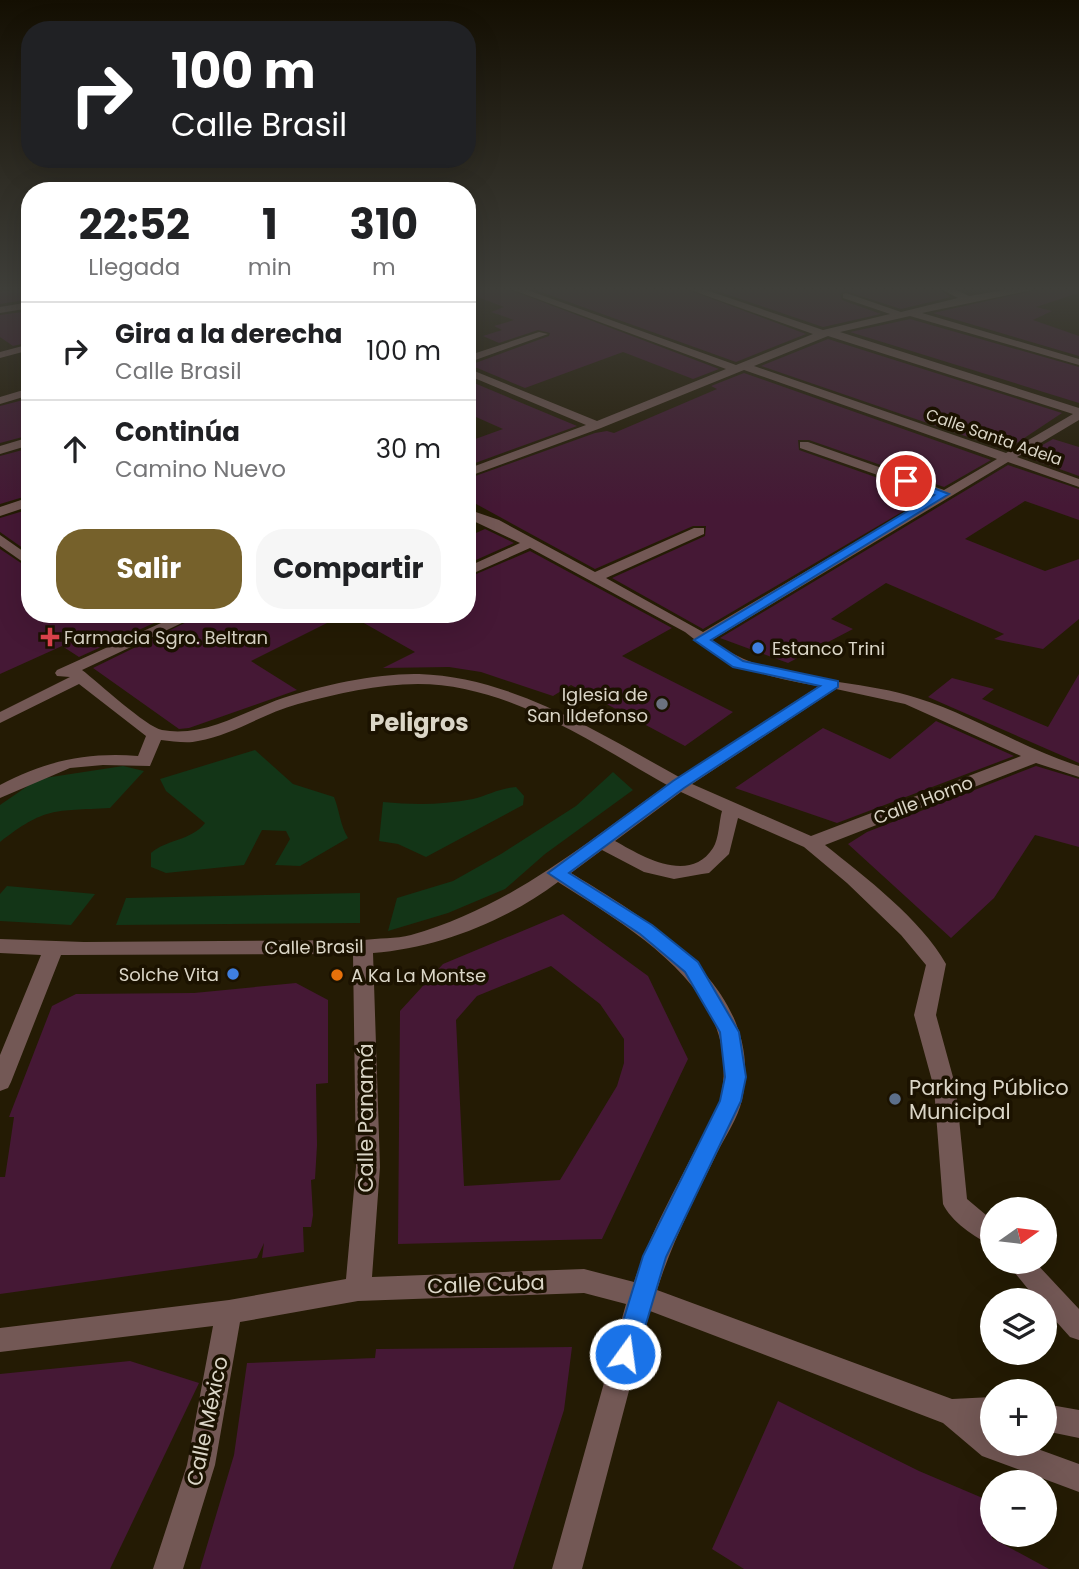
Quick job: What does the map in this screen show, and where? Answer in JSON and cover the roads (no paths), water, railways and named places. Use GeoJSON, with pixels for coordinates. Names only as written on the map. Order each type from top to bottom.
{"type":"FeatureCollection","features":[{"type":"Feature","properties":{"kind":"street","name":"Calle Santa Adela"},"geometry":{"type":"LineString","coordinates":[[719,360],[1079,483]]}},
{"type":"Feature","properties":{"kind":"street"},"geometry":{"type":"LineString","coordinates":[[476,470],[597,425],[755,360]]}},
{"type":"Feature","properties":{"kind":"street"},"geometry":{"type":"LineString","coordinates":[[910,360],[1079,414]]}},
{"type":"Feature","properties":{"kind":"street"},"geometry":{"type":"LineString","coordinates":[[476,375],[597,425]]}},
{"type":"Feature","properties":{"kind":"street"},"geometry":{"type":"LineString","coordinates":[[0,401],[21,397]]}},
{"type":"Feature","properties":{"kind":"street"},"geometry":{"type":"LineString","coordinates":[[551,406],[567,399]]}},
{"type":"Feature","properties":{"kind":"street"},"geometry":{"type":"LineString","coordinates":[[701,640],[1079,414]]}},
{"type":"Feature","properties":{"kind":"street"},"geometry":{"type":"LineString","coordinates":[[0,450],[21,444]]}},
{"type":"Feature","properties":{"kind":"street"},"geometry":{"type":"LineString","coordinates":[[804,445],[943,494]]}},
{"type":"Feature","properties":{"kind":"street"},"geometry":{"type":"LineString","coordinates":[[0,512],[21,504]]}},
{"type":"Feature","properties":{"kind":"street"},"geometry":{"type":"LineString","coordinates":[[476,517],[530,543],[690,629],[701,640],[738,664],[884,692],[914,701],[1035,757],[1079,772]]}},
{"type":"Feature","properties":{"kind":"street"},"geometry":{"type":"LineString","coordinates":[[593,578],[699,531]]}},
{"type":"Feature","properties":{"kind":"street"},"geometry":{"type":"LineString","coordinates":[[0,538],[21,556]]}},
{"type":"Feature","properties":{"kind":"street"},"geometry":{"type":"LineString","coordinates":[[476,568],[530,543]]}},
{"type":"Feature","properties":{"kind":"street"},"geometry":{"type":"LineString","coordinates":[[0,718],[76,674],[176,623]]}},
{"type":"Feature","properties":{"kind":"street"},"geometry":{"type":"LineString","coordinates":[[0,704],[76,674]]}},
{"type":"Feature","properties":{"kind":"street"},"geometry":{"type":"LineString","coordinates":[[76,674],[155,735],[196,737],[292,701],[366,684],[419,679],[472,687],[516,700],[585,732],[679,785],[811,844],[854,878],[908,930],[936,964],[925,1015],[945,1088],[956,1204],[980,1224]]}},
{"type":"Feature","properties":{"kind":"street","name":"Calle Brasil"},"geometry":{"type":"LineString","coordinates":[[0,946],[363,947],[410,943],[494,912],[557,873],[679,785],[833,684]]}},
{"type":"Feature","properties":{"kind":"street"},"geometry":{"type":"LineString","coordinates":[[0,792],[46,768],[96,758],[144,762],[155,735]]}},
{"type":"Feature","properties":{"kind":"street","name":"Calle Horno"},"geometry":{"type":"LineString","coordinates":[[811,844],[1035,757]]}},
{"type":"Feature","properties":{"kind":"street"},"geometry":{"type":"LineString","coordinates":[[601,841],[644,866],[674,873],[702,868],[722,850],[731,809]]}},
{"type":"Feature","properties":{"kind":"street"},"geometry":{"type":"LineString","coordinates":[[557,873],[646,929],[691,967],[730,1032],[736,1077],[731,1101],[654,1256],[567,1569]]}},
{"type":"Feature","properties":{"kind":"street","name":"Calle Panamá"},"geometry":{"type":"LineString","coordinates":[[358,1289],[368,1167],[363,947]]}},
{"type":"Feature","properties":{"kind":"street"},"geometry":{"type":"LineString","coordinates":[[0,1082],[54,948]]}},
{"type":"Feature","properties":{"kind":"street"},"geometry":{"type":"LineString","coordinates":[[1030,1274],[1079,1328]]}},
{"type":"Feature","properties":{"kind":"street","name":"Calle Cuba"},"geometry":{"type":"LineString","coordinates":[[0,1340],[229,1312],[358,1289],[584,1281],[641,1296],[952,1413],[992,1446],[1079,1478]]}},
{"type":"Feature","properties":{"kind":"street","name":"Calle México"},"geometry":{"type":"LineString","coordinates":[[168,1569],[201,1465],[229,1312]]}},
{"type":"Feature","properties":{"kind":"street","name":"Calle Cuba"},"geometry":{"type":"LineString","coordinates":[[952,1413],[980,1411]]}},
{"type":"Feature","properties":{"kind":"street"},"geometry":{"type":"LineString","coordinates":[[1057,1420],[1079,1424]]}},
{"type":"Feature","properties":{"kind":"place","name":"Farmacia Sgro. Beltran"},"geometry":{"type":"Point","coordinates":[50,637]}},
{"type":"Feature","properties":{"kind":"place","name":"Estanco Trini"},"geometry":{"type":"Point","coordinates":[758,648]}},
{"type":"Feature","properties":{"kind":"place","name":"Iglesia de San Ildefonso"},"geometry":{"type":"Point","coordinates":[662,704]}},
{"type":"Feature","properties":{"kind":"place","name":"Solche Vita"},"geometry":{"type":"Point","coordinates":[233,974]}},
{"type":"Feature","properties":{"kind":"place","name":"A Ka La Montse"},"geometry":{"type":"Point","coordinates":[337,975]}},
{"type":"Feature","properties":{"kind":"place","name":"Parking Público Municipal"},"geometry":{"type":"Point","coordinates":[895,1099]}},
{"type":"Feature","properties":{"kind":"district","name":"Peligros"},"geometry":{"type":"Point","coordinates":[419,722]}}]}
